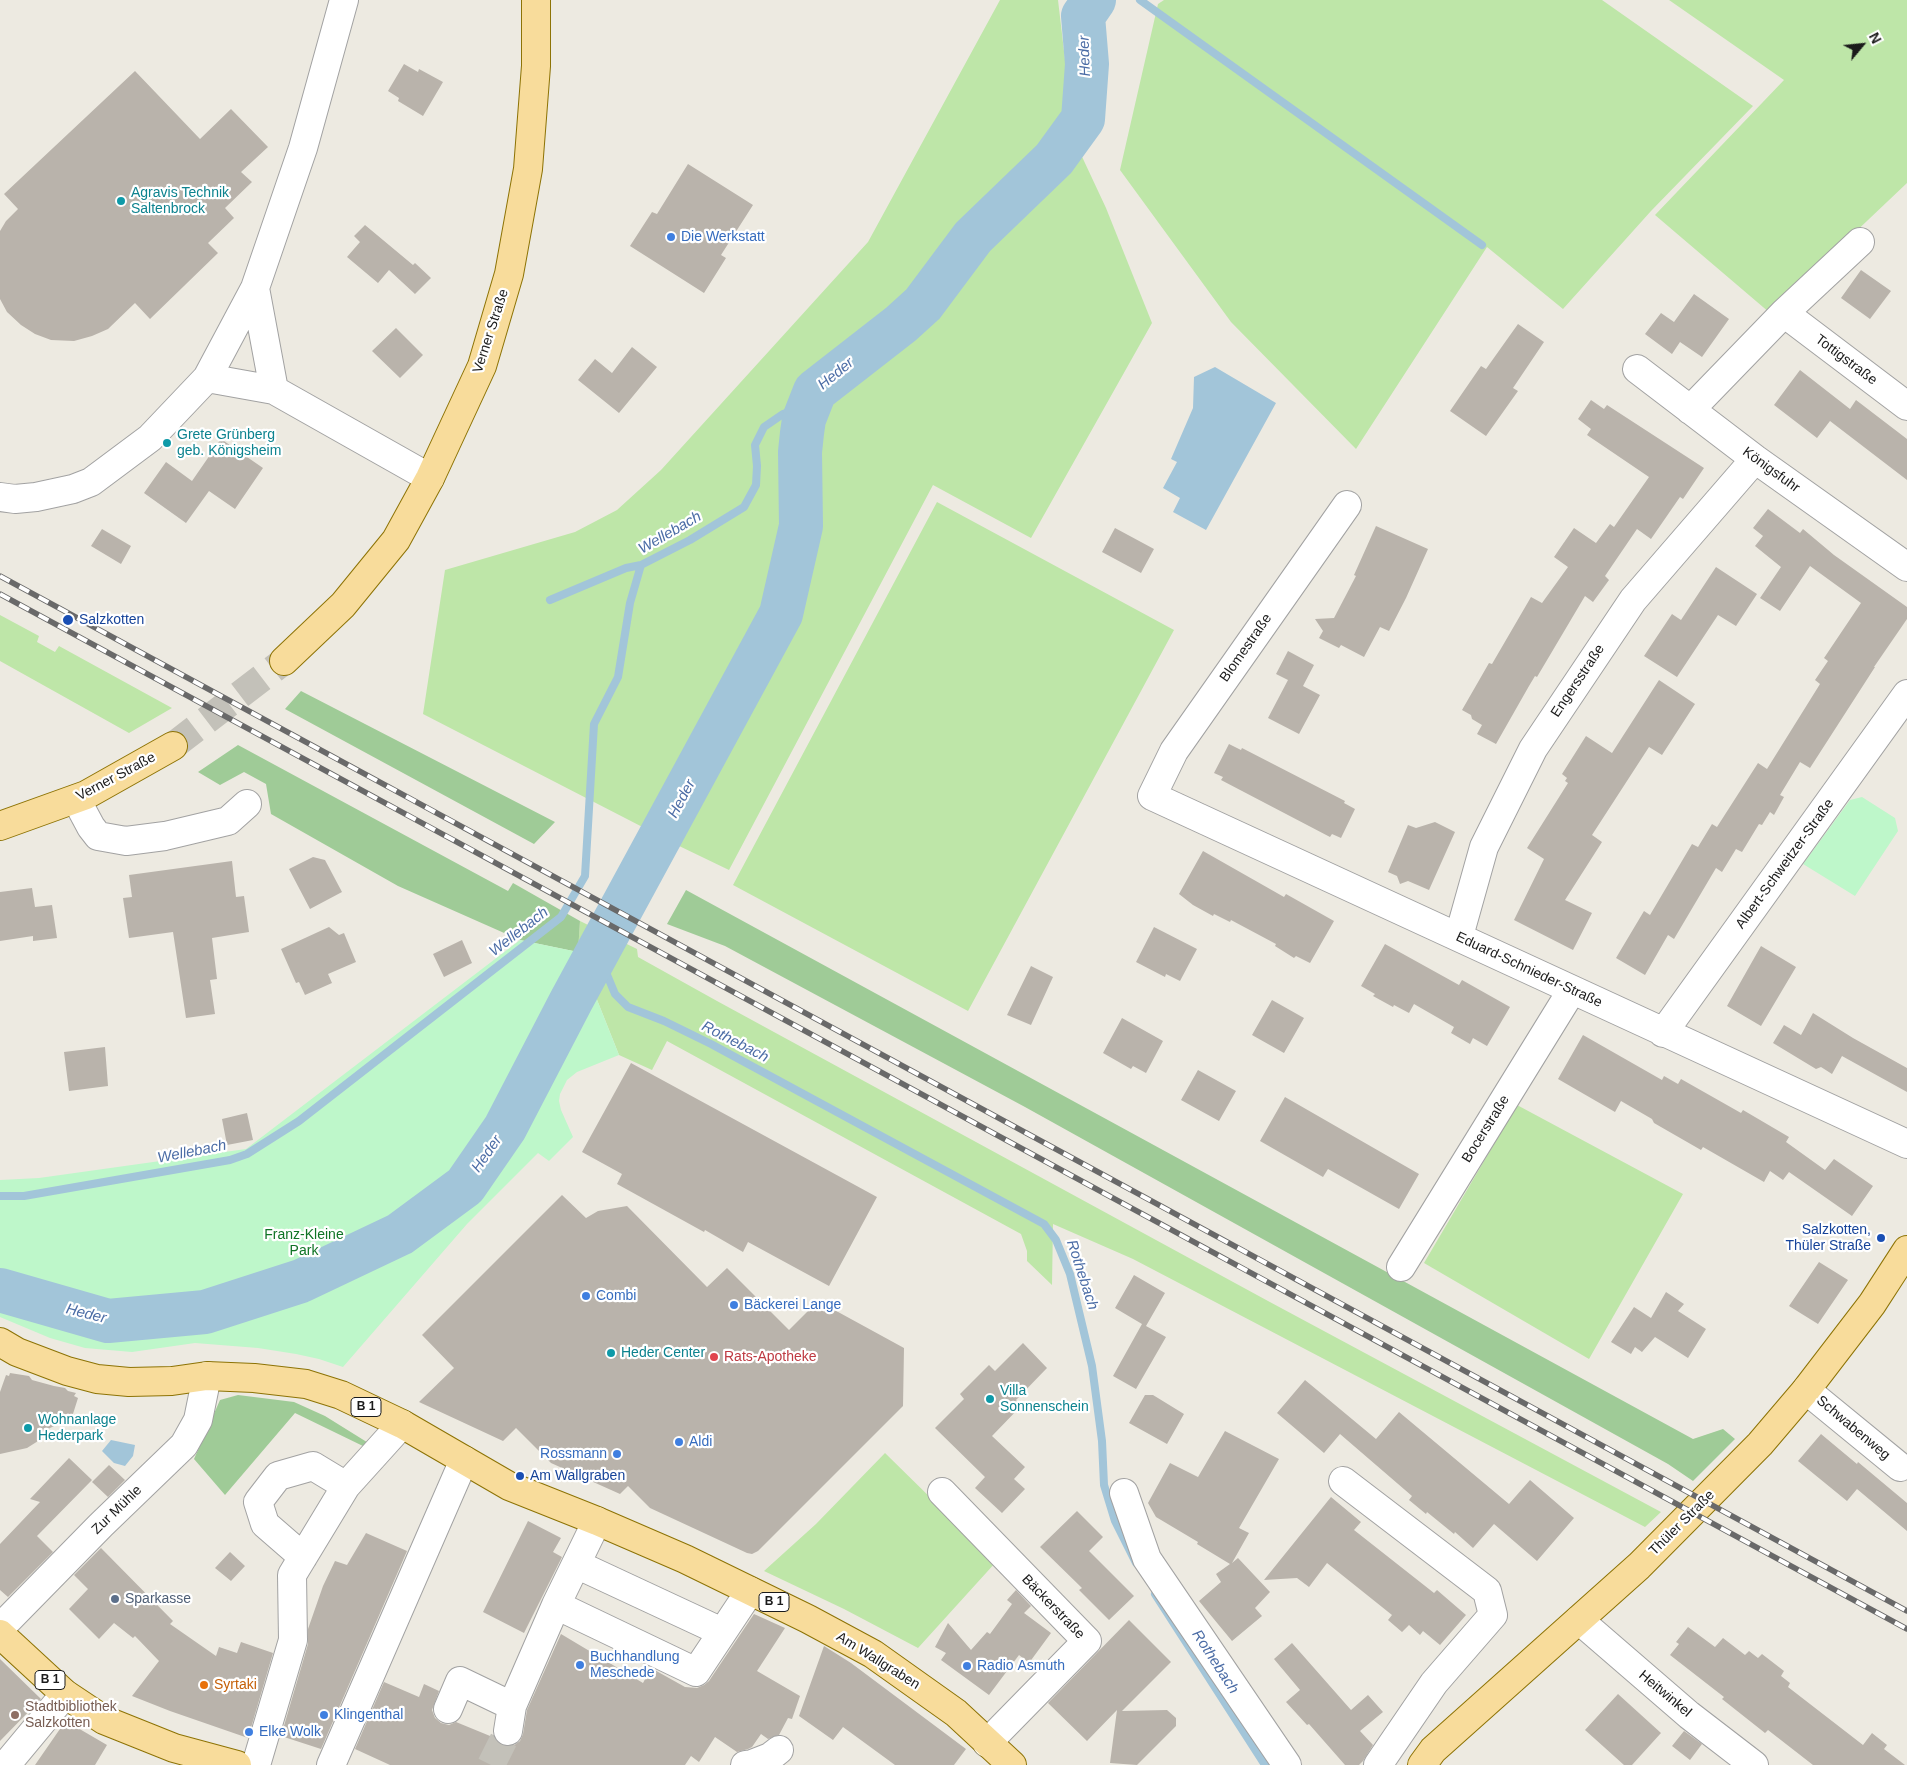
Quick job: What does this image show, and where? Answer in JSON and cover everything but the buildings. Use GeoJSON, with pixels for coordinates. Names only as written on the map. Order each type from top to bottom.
{"type":"FeatureCollection","features":[{"type":"Feature","properties":{"kind":"main road","name":"Verner Straße"},"geometry":{"type":"LineString","coordinates":[[284,661],[343,605],[396,540],[430,478],[482,366],[509,274],[528,169],[536,66],[536,0]]}},
{"type":"Feature","properties":{"kind":"main road","name":"Verner Straße"},"geometry":{"type":"LineString","coordinates":[[0,826],[76,799],[174,746]]}},
{"type":"Feature","properties":{"kind":"main road","name":"Thüler Straße"},"geometry":{"type":"LineString","coordinates":[[1422,1765],[1433,1750],[1639,1566],[1760,1444],[1806,1390],[1872,1304],[1907,1250]]}},
{"type":"Feature","properties":{"kind":"main road","name":"Am Wallgraben"},"geometry":{"type":"LineString","coordinates":[[0,1342],[17,1352],[66,1371],[97,1379],[129,1382],[172,1381],[207,1376],[254,1378],[306,1384],[341,1395],[402,1424],[509,1486],[685,1559],[808,1619],[873,1654],[956,1713],[1012,1765]]}},
{"type":"Feature","properties":{"kind":"main road","name":"B 1"},"geometry":{"type":"LineString","coordinates":[[0,1634],[65,1694],[104,1720],[174,1748],[237,1765]]}},
{"type":"Feature","properties":{"kind":"street"},"geometry":{"type":"LineString","coordinates":[[0,497],[14,499],[36,497],[73,489],[91,482],[150,438],[207,378],[256,288],[303,148],[344,0]]}},
{"type":"Feature","properties":{"kind":"street"},"geometry":{"type":"LineString","coordinates":[[1690,410],[1784,313],[1860,242]]}},
{"type":"Feature","properties":{"kind":"street"},"geometry":{"type":"LineString","coordinates":[[256,288],[274,390]]}},
{"type":"Feature","properties":{"kind":"street","name":"Tottigstraße"},"geometry":{"type":"LineString","coordinates":[[1784,313],[1907,406]]}},
{"type":"Feature","properties":{"kind":"street","name":"Königsfuhr"},"geometry":{"type":"LineString","coordinates":[[1637,369],[1755,458],[1907,567]]}},
{"type":"Feature","properties":{"kind":"street"},"geometry":{"type":"LineString","coordinates":[[207,378],[274,390],[430,478]]}},
{"type":"Feature","properties":{"kind":"street","name":"Engersstraße"},"geometry":{"type":"LineString","coordinates":[[1459,936],[1484,847],[1532,749],[1633,600],[1755,458]]}},
{"type":"Feature","properties":{"kind":"street","name":"Blomestraße"},"geometry":{"type":"LineString","coordinates":[[1152,796],[1174,751],[1347,504]]}},
{"type":"Feature","properties":{"kind":"street","name":"Albert-Schweitzer-Straße"},"geometry":{"type":"LineString","coordinates":[[1663,1032],[1907,694]]}},
{"type":"Feature","properties":{"kind":"street","name":"Eduard-Schnieder-Straße"},"geometry":{"type":"LineString","coordinates":[[1152,796],[1907,1144]]}},
{"type":"Feature","properties":{"kind":"street"},"geometry":{"type":"LineString","coordinates":[[76,799],[98,836],[126,841],[165,836],[228,821],[247,804]]}},
{"type":"Feature","properties":{"kind":"street","name":"Bocerstraße"},"geometry":{"type":"LineString","coordinates":[[1401,1267],[1572,990]]}},
{"type":"Feature","properties":{"kind":"street","name":"Zur Mühle"},"geometry":{"type":"LineString","coordinates":[[0,1628],[100,1525],[184,1445],[198,1420],[207,1376]]}},
{"type":"Feature","properties":{"kind":"street","name":"Schwabenweg"},"geometry":{"type":"LineString","coordinates":[[1806,1390],[1900,1467]]}},
{"type":"Feature","properties":{"kind":"street"},"geometry":{"type":"LineString","coordinates":[[256,1765],[292,1640],[292,1575],[346,1486],[402,1424]]}},
{"type":"Feature","properties":{"kind":"street"},"geometry":{"type":"LineString","coordinates":[[331,1765],[464,1460]]}},
{"type":"Feature","properties":{"kind":"street"},"geometry":{"type":"LineString","coordinates":[[303,1557],[265,1524],[258,1502],[278,1476],[313,1466],[346,1486]]}},
{"type":"Feature","properties":{"kind":"street"},"geometry":{"type":"LineString","coordinates":[[1343,1481],[1488,1591],[1492,1615],[1434,1682],[1378,1765]]}},
{"type":"Feature","properties":{"kind":"street","name":"Bäckerstraße"},"geometry":{"type":"LineString","coordinates":[[942,1492],[1087,1641],[987,1743]]}},
{"type":"Feature","properties":{"kind":"street"},"geometry":{"type":"LineString","coordinates":[[1124,1493],[1148,1559],[1287,1765]]}},
{"type":"Feature","properties":{"kind":"street"},"geometry":{"type":"LineString","coordinates":[[448,1709],[460,1682],[510,1718],[556,1605],[597,1521]]}},
{"type":"Feature","properties":{"kind":"street"},"geometry":{"type":"LineString","coordinates":[[576,1564],[722,1632]]}},
{"type":"Feature","properties":{"kind":"street"},"geometry":{"type":"LineString","coordinates":[[556,1605],[696,1672],[750,1591]]}},
{"type":"Feature","properties":{"kind":"street","name":"Heitwinkel"},"geometry":{"type":"LineString","coordinates":[[1579,1620],[1689,1715],[1754,1765]]}},
{"type":"Feature","properties":{"kind":"street"},"geometry":{"type":"LineString","coordinates":[[6,1765],[65,1694]]}},
{"type":"Feature","properties":{"kind":"street"},"geometry":{"type":"LineString","coordinates":[[745,1765],[770,1757],[779,1750]]}},
{"type":"Feature","properties":{"kind":"green space"},"geometry":{"type":"Polygon","coordinates":[[[1000,0],[1058,0],[1066,68],[1063,114],[1042,151],[962,228],[913,297],[805,384],[791,455],[792,519],[779,585],[765,627],[658,835],[423,714],[445,570],[575,532],[617,510],[661,470],[868,242],[1000,0]]]}},
{"type":"Feature","properties":{"kind":"green space"},"geometry":{"type":"Polygon","coordinates":[[[1164,0],[1602,0],[1753,106],[1651,211],[1563,309],[1487,247],[1356,449],[1231,322],[1120,170],[1158,4],[1164,0]]]}},
{"type":"Feature","properties":{"kind":"green space"},"geometry":{"type":"Polygon","coordinates":[[[1669,0],[1907,0],[1907,183],[1770,313],[1655,215],[1784,80],[1669,0]]]}},
{"type":"Feature","properties":{"kind":"green space"},"geometry":{"type":"Polygon","coordinates":[[[1077,146],[1106,208],[1152,323],[1031,538],[933,485],[729,870],[675,844],[697,805],[785,629],[800,582],[810,513],[810,452],[824,390],[926,316],[983,243],[1060,170],[1077,146]]]}},
{"type":"Feature","properties":{"kind":"green space"},"geometry":{"type":"Polygon","coordinates":[[[937,502],[1174,630],[968,1011],[733,885],[937,502]]]}},
{"type":"Feature","properties":{"kind":"green space"},"geometry":{"type":"Polygon","coordinates":[[[0,615],[39,636],[37,642],[55,652],[59,646],[172,708],[129,733],[0,661],[0,615]]]}},
{"type":"Feature","properties":{"kind":"green space"},"geometry":{"type":"Polygon","coordinates":[[[301,691],[555,822],[534,844],[285,709],[301,691]]]}},
{"type":"Feature","properties":{"kind":"green space"},"geometry":{"type":"Polygon","coordinates":[[[238,745],[508,891],[513,883],[580,921],[578,952],[520,940],[398,886],[271,814],[266,784],[244,772],[220,785],[198,772],[238,745]]]}},
{"type":"Feature","properties":{"kind":"green space"},"geometry":{"type":"Polygon","coordinates":[[[1862,797],[1895,818],[1898,831],[1855,896],[1803,864],[1850,800],[1862,797]]]}},
{"type":"Feature","properties":{"kind":"green space"},"geometry":{"type":"Polygon","coordinates":[[[686,890],[1693,1439],[1723,1429],[1735,1439],[1693,1481],[1668,1464],[1025,1107],[725,946],[667,924],[686,890]]]}},
{"type":"Feature","properties":{"kind":"green space"},"geometry":{"type":"Polygon","coordinates":[[[580,921],[637,949],[638,957],[717,1001],[1268,1301],[1661,1512],[1645,1527],[1133,1259],[1053,1224],[1052,1285],[1027,1261],[1027,1251],[1021,1234],[667,1041],[652,1070],[619,1055],[578,952],[580,921]]]}},
{"type":"Feature","properties":{"kind":"green space","name":"Franz-Kleine Park"},"geometry":{"type":"Polygon","coordinates":[[[520,940],[578,952],[619,1055],[577,1072],[567,1080],[560,1094],[559,1101],[573,1137],[549,1161],[538,1153],[467,1224],[343,1367],[296,1354],[258,1348],[195,1343],[132,1352],[85,1348],[50,1338],[0,1317],[0,1180],[39,1178],[246,1149],[520,940]]]}},
{"type":"Feature","properties":{"kind":"green space"},"geometry":{"type":"Polygon","coordinates":[[[1517,1105],[1683,1194],[1589,1359],[1424,1263],[1517,1105]]]}},
{"type":"Feature","properties":{"kind":"green space"},"geometry":{"type":"Polygon","coordinates":[[[238,1395],[294,1402],[325,1416],[370,1444],[365,1447],[295,1413],[225,1495],[194,1459],[220,1400],[238,1395]]]}},
{"type":"Feature","properties":{"kind":"green space"},"geometry":{"type":"Polygon","coordinates":[[[885,1453],[996,1562],[918,1648],[844,1609],[764,1571],[816,1524],[885,1453]]]}},
{"type":"Feature","properties":{"kind":"water"},"geometry":{"type":"Polygon","coordinates":[[[1215,367],[1276,403],[1206,530],[1173,512],[1180,498],[1163,488],[1177,462],[1171,459],[1193,408],[1194,377],[1215,367]]]}},
{"type":"Feature","properties":{"kind":"water"},"geometry":{"type":"Polygon","coordinates":[[[111,1440],[135,1445],[133,1456],[125,1466],[114,1463],[102,1451],[111,1440]]]}},
{"type":"Feature","properties":{"kind":"waterway","name":"Heder"},"geometry":{"type":"LineString","coordinates":[[0,1290],[108,1321],[205,1312],[301,1281],[400,1234],[465,1186],[505,1128],[571,1001],[781,614],[801,526],[800,452],[804,419],[815,391],[901,324],[923,304],[973,237],[1054,159],[1083,119],[1087,64],[1083,16],[1094,0]]}},
{"type":"Feature","properties":{"kind":"waterway"},"geometry":{"type":"LineString","coordinates":[[1140,0],[1482,245]]}},
{"type":"Feature","properties":{"kind":"waterway","name":"Wellebach"},"geometry":{"type":"LineString","coordinates":[[0,1196],[24,1196],[230,1160],[247,1154],[299,1121],[561,917],[585,876],[594,724],[618,677],[630,603],[641,565],[690,540],[744,507],[756,485],[755,445],[764,427],[783,414],[809,405]]}},
{"type":"Feature","properties":{"kind":"waterway"},"geometry":{"type":"LineString","coordinates":[[550,600],[626,568],[641,565]]}},
{"type":"Feature","properties":{"kind":"waterway","name":"Rothebach"},"geometry":{"type":"LineString","coordinates":[[598,953],[615,994],[628,1007],[664,1021],[711,1044],[1044,1224],[1056,1240],[1070,1274],[1092,1366],[1102,1441],[1104,1485],[1115,1521],[1136,1563]]}},
{"type":"Feature","properties":{"kind":"waterway","name":"Rothebach"},"geometry":{"type":"LineString","coordinates":[[1155,1594],[1265,1765]]}},
{"type":"Feature","properties":{"kind":"tunnel"},"geometry":{"type":"LineString","coordinates":[[173,746],[284,661]]}},
{"type":"Feature","properties":{"kind":"tunnel"},"geometry":{"type":"LineString","coordinates":[[491,1765],[508,1731]]}},
{"type":"Feature","properties":{"kind":"railway"},"geometry":{"type":"LineString","coordinates":[[0,576],[1907,1611]]}},
{"type":"Feature","properties":{"kind":"railway"},"geometry":{"type":"LineString","coordinates":[[0,594],[1907,1629]]}},
{"type":"Feature","properties":{"kind":"place","name":"Agravis Technik Saltenbrock"},"geometry":{"type":"Point","coordinates":[121,201]}},
{"type":"Feature","properties":{"kind":"place","name":"Die Werkstatt"},"geometry":{"type":"Point","coordinates":[671,237]}},
{"type":"Feature","properties":{"kind":"place","name":"Grete Grünberg geb. Königsheim"},"geometry":{"type":"Point","coordinates":[167,443]}},
{"type":"Feature","properties":{"kind":"place","name":"Salzkotten"},"geometry":{"type":"Point","coordinates":[68,620]}},
{"type":"Feature","properties":{"kind":"place","name":"Salzkotten, Thüler Straße"},"geometry":{"type":"Point","coordinates":[1881,1238]}},
{"type":"Feature","properties":{"kind":"place","name":"Combi"},"geometry":{"type":"Point","coordinates":[586,1296]}},
{"type":"Feature","properties":{"kind":"place","name":"Bäckerei Lange"},"geometry":{"type":"Point","coordinates":[734,1305]}},
{"type":"Feature","properties":{"kind":"place","name":"Heder Center"},"geometry":{"type":"Point","coordinates":[611,1353]}},
{"type":"Feature","properties":{"kind":"place","name":"Rats-Apotheke"},"geometry":{"type":"Point","coordinates":[714,1357]}},
{"type":"Feature","properties":{"kind":"place","name":"Villa Sonnenschein"},"geometry":{"type":"Point","coordinates":[990,1399]}},
{"type":"Feature","properties":{"kind":"place","name":"Wohnanlage Hederpark"},"geometry":{"type":"Point","coordinates":[28,1428]}},
{"type":"Feature","properties":{"kind":"place","name":"Aldi"},"geometry":{"type":"Point","coordinates":[679,1442]}},
{"type":"Feature","properties":{"kind":"place","name":"Rossmann"},"geometry":{"type":"Point","coordinates":[617,1454]}},
{"type":"Feature","properties":{"kind":"place","name":"Am Wallgraben"},"geometry":{"type":"Point","coordinates":[520,1476]}},
{"type":"Feature","properties":{"kind":"place","name":"Sparkasse"},"geometry":{"type":"Point","coordinates":[115,1599]}},
{"type":"Feature","properties":{"kind":"place","name":"Buchhandlung Meschede"},"geometry":{"type":"Point","coordinates":[580,1665]}},
{"type":"Feature","properties":{"kind":"place","name":"Radio Asmuth"},"geometry":{"type":"Point","coordinates":[967,1666]}},
{"type":"Feature","properties":{"kind":"place","name":"Syrtaki"},"geometry":{"type":"Point","coordinates":[204,1685]}},
{"type":"Feature","properties":{"kind":"place","name":"Stadtbibliothek Salzkotten"},"geometry":{"type":"Point","coordinates":[15,1715]}},
{"type":"Feature","properties":{"kind":"place","name":"Klingenthal"},"geometry":{"type":"Point","coordinates":[324,1715]}},
{"type":"Feature","properties":{"kind":"place","name":"Elke Wolk"},"geometry":{"type":"Point","coordinates":[249,1732]}}]}
